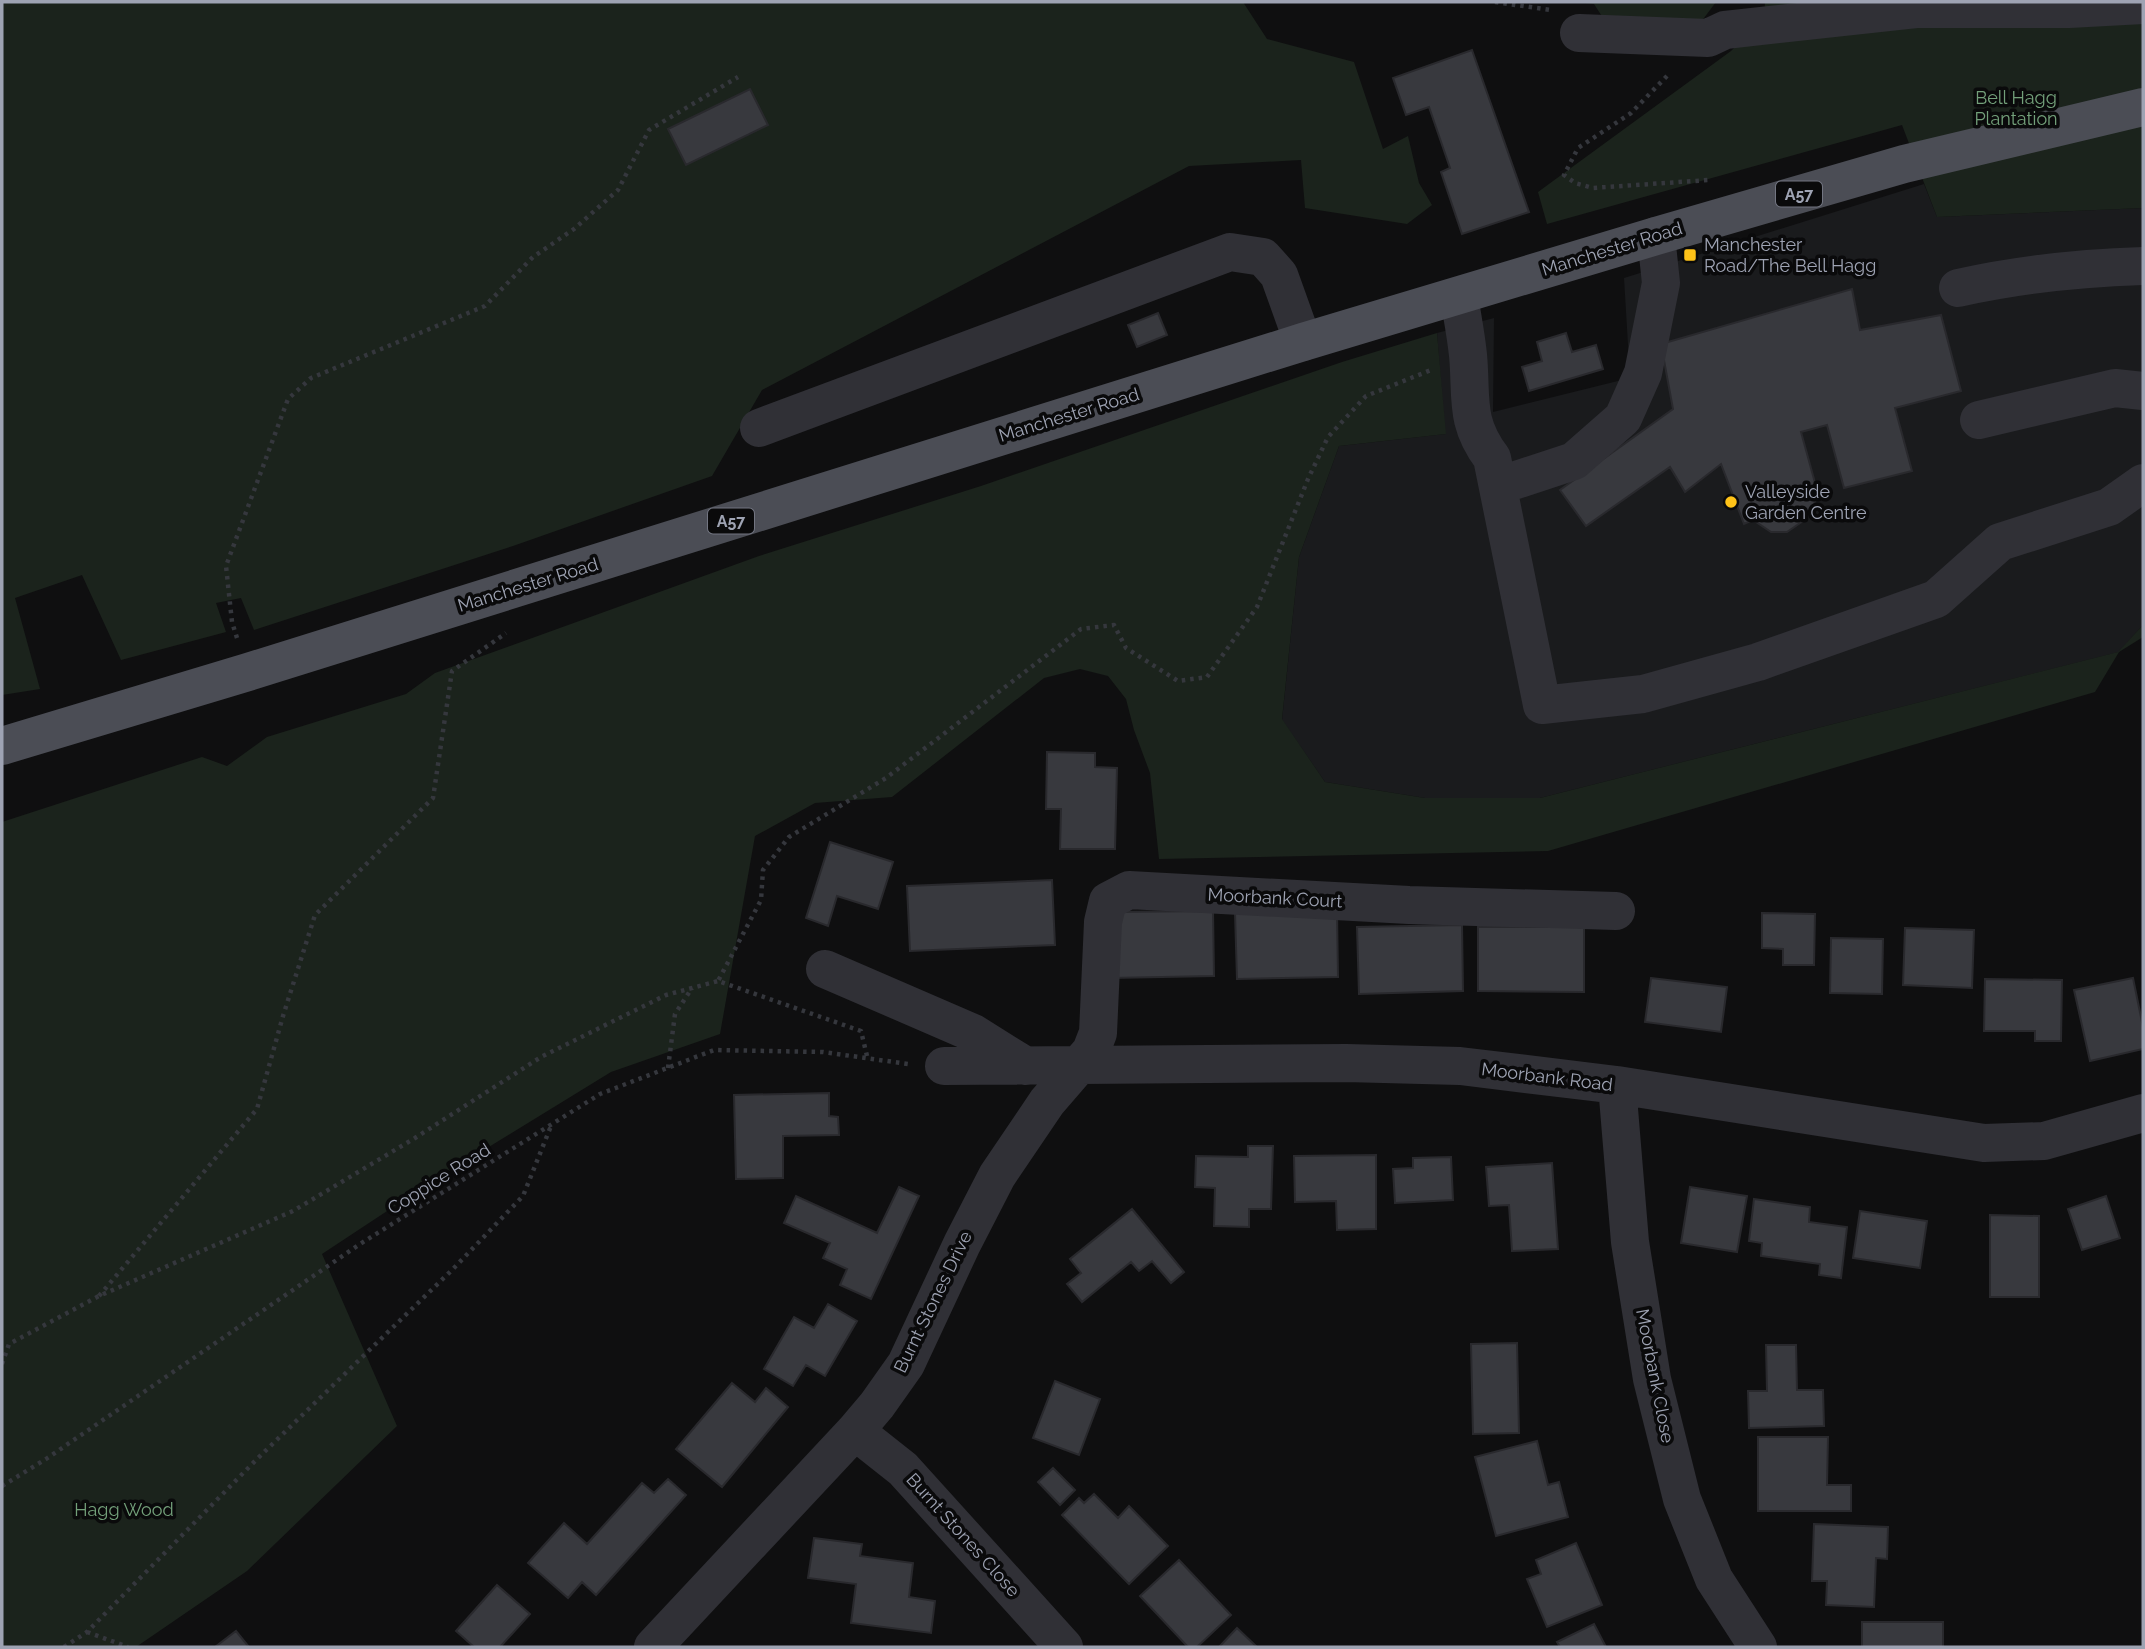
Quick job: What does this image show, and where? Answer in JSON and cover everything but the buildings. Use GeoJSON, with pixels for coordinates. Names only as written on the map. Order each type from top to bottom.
{"type":"FeatureCollection","features":[{"type":"Feature","properties":{"kind":"main road","name":"Manchester Road"},"geometry":{"type":"LineString","coordinates":[[2,746],[248,672],[1303,342],[1656,236],[1904,164],[2143,107]]}},
{"type":"Feature","properties":{"kind":"street"},"geometry":{"type":"LineString","coordinates":[[1579,33],[1708,38],[1725,30],[1916,9],[2068,9],[2143,5]]}},
{"type":"Feature","properties":{"kind":"street"},"geometry":{"type":"LineString","coordinates":[[1498,486],[1574,461],[1623,418],[1643,373],[1661,283],[1656,236]]}},
{"type":"Feature","properties":{"kind":"street"},"geometry":{"type":"LineString","coordinates":[[759,428],[1230,252],[1263,257],[1279,275],[1303,342]]}},
{"type":"Feature","properties":{"kind":"street"},"geometry":{"type":"LineString","coordinates":[[1958,288],[2004,278],[2077,268],[2143,266]]}},
{"type":"Feature","properties":{"kind":"street"},"geometry":{"type":"LineString","coordinates":[[1459,296],[1468,355],[1469,412],[1480,443],[1492,458],[1542,705],[1643,694],[1758,662],[1936,599],[2000,542],[2109,507],[2143,483]]}},
{"type":"Feature","properties":{"kind":"street"},"geometry":{"type":"LineString","coordinates":[[1979,420],[2115,387],[2143,391]]}},
{"type":"Feature","properties":{"kind":"street","name":"Moorbank Court"},"geometry":{"type":"LineString","coordinates":[[1079,1066],[1091,1051],[1098,1033],[1103,922],[1108,901],[1129,890],[1409,905],[1616,911]]}},
{"type":"Feature","properties":{"kind":"street"},"geometry":{"type":"LineString","coordinates":[[825,969],[973,1033],[1026,1066]]}},
{"type":"Feature","properties":{"kind":"street","name":"Moorbank Road"},"geometry":{"type":"LineString","coordinates":[[944,1066],[1346,1063],[1447,1066],[1617,1085],[1984,1143],[2044,1140],[2143,1112]]}},
{"type":"Feature","properties":{"kind":"street","name":"Burnt Stones Drive"},"geometry":{"type":"LineString","coordinates":[[653,1647],[877,1405],[906,1364],[997,1176],[1047,1102],[1079,1066]]}},
{"type":"Feature","properties":{"kind":"street","name":"Moorbank Close"},"geometry":{"type":"LineString","coordinates":[[1617,1085],[1630,1242],[1651,1379],[1682,1499],[1695,1533],[1714,1579],[1758,1647]]}},
{"type":"Feature","properties":{"kind":"street","name":"Burnt Stones Close"},"geometry":{"type":"LineString","coordinates":[[855,1431],[903,1469],[1064,1647]]}},
{"type":"Feature","properties":{"kind":"path"},"geometry":{"type":"LineString","coordinates":[[1495,2],[1573,13],[1579,33]]}},
{"type":"Feature","properties":{"kind":"path"},"geometry":{"type":"LineString","coordinates":[[248,672],[232,622],[226,566],[288,399],[311,378],[485,306],[533,257],[574,229],[618,190],[649,130],[738,77]]}},
{"type":"Feature","properties":{"kind":"path"},"geometry":{"type":"LineString","coordinates":[[1631,113],[1578,148],[1564,175],[1575,183],[1593,188],[1708,178],[1736,213]]}},
{"type":"Feature","properties":{"kind":"path"},"geometry":{"type":"LineString","coordinates":[[718,981],[761,900],[763,870],[789,836],[886,778],[1081,629],[1114,625],[1126,648],[1178,681],[1207,677],[1257,607],[1308,479],[1328,438],[1366,396],[1468,355]]}},
{"type":"Feature","properties":{"kind":"path"},"geometry":{"type":"LineString","coordinates":[[99,1296],[257,1109],[315,915],[433,798],[452,671],[508,632]]}},
{"type":"Feature","properties":{"kind":"path"},"geometry":{"type":"LineString","coordinates":[[2,1364],[9,1344],[99,1296],[293,1211],[415,1138],[541,1056],[666,995],[718,981],[861,1031],[867,1056]]}},
{"type":"Feature","properties":{"kind":"path"},"geometry":{"type":"LineString","coordinates":[[668,1068],[675,1014],[693,988]]}},
{"type":"Feature","properties":{"kind":"path","name":"Coppice Road"},"geometry":{"type":"LineString","coordinates":[[2,1486],[46,1459],[360,1244],[600,1094],[714,1051],[823,1052],[917,1065],[944,1066]]}},
{"type":"Feature","properties":{"kind":"path"},"geometry":{"type":"LineString","coordinates":[[64,1647],[87,1632],[257,1459],[452,1270],[523,1196],[551,1125]]}},
{"type":"Feature","properties":{"kind":"path"},"geometry":{"type":"LineString","coordinates":[[87,1632],[128,1647]]}},
{"type":"Feature","properties":{"kind":"shaded area","name":"Valleyside Garden Centre"},"geometry":{"type":"Polygon","coordinates":[[[1924,184],[1937,217],[2143,208],[2143,625],[2119,652],[1540,798],[1425,798],[1325,782],[1282,720],[1299,557],[1339,446],[1445,434],[1437,333],[1494,318],[1493,412],[1630,378],[1624,278],[1924,184]]]}},
{"type":"Feature","properties":{"kind":"green space"},"geometry":{"type":"Polygon","coordinates":[[[2,2],[1243,2],[1267,39],[1354,62],[1383,149],[1408,136],[1419,183],[1432,205],[1407,224],[1305,208],[1301,160],[1189,166],[762,390],[712,476],[513,546],[254,630],[241,598],[216,603],[226,632],[121,660],[82,575],[15,598],[40,689],[2,695],[2,2]]]}},
{"type":"Feature","properties":{"kind":"green space"},"geometry":{"type":"Polygon","coordinates":[[[1577,2],[1716,2],[1701,22],[1605,21],[1594,4],[1577,2]]]}},
{"type":"Feature","properties":{"kind":"green space","name":"Bell Hagg Plantation"},"geometry":{"type":"Polygon","coordinates":[[[1765,2],[2143,2],[2143,208],[1937,217],[1902,125],[1547,224],[1538,192],[1731,51],[1764,18],[1765,2]]]}},
{"type":"Feature","properties":{"kind":"green space","name":"Hagg Wood"},"geometry":{"type":"Polygon","coordinates":[[[1437,333],[1446,434],[1339,446],[1299,557],[1282,719],[1325,782],[1425,798],[1540,798],[2118,652],[2143,625],[2143,637],[2119,652],[2095,692],[1548,851],[1159,859],[1150,773],[1126,699],[1108,676],[1080,669],[1044,678],[892,797],[815,803],[755,836],[720,1034],[611,1072],[425,1186],[322,1254],[397,1426],[247,1571],[136,1647],[2,1647],[2,822],[202,757],[227,766],[267,737],[406,694],[435,673],[759,556],[981,486],[1342,362],[1437,333]]]}},
{"type":"Feature","properties":{"kind":"place","name":"Manchester Road/The Bell Hagg"},"geometry":{"type":"Point","coordinates":[1690,255]}},
{"type":"Feature","properties":{"kind":"place","name":"Valleyside Garden Centre"},"geometry":{"type":"Point","coordinates":[1731,502]}}]}
